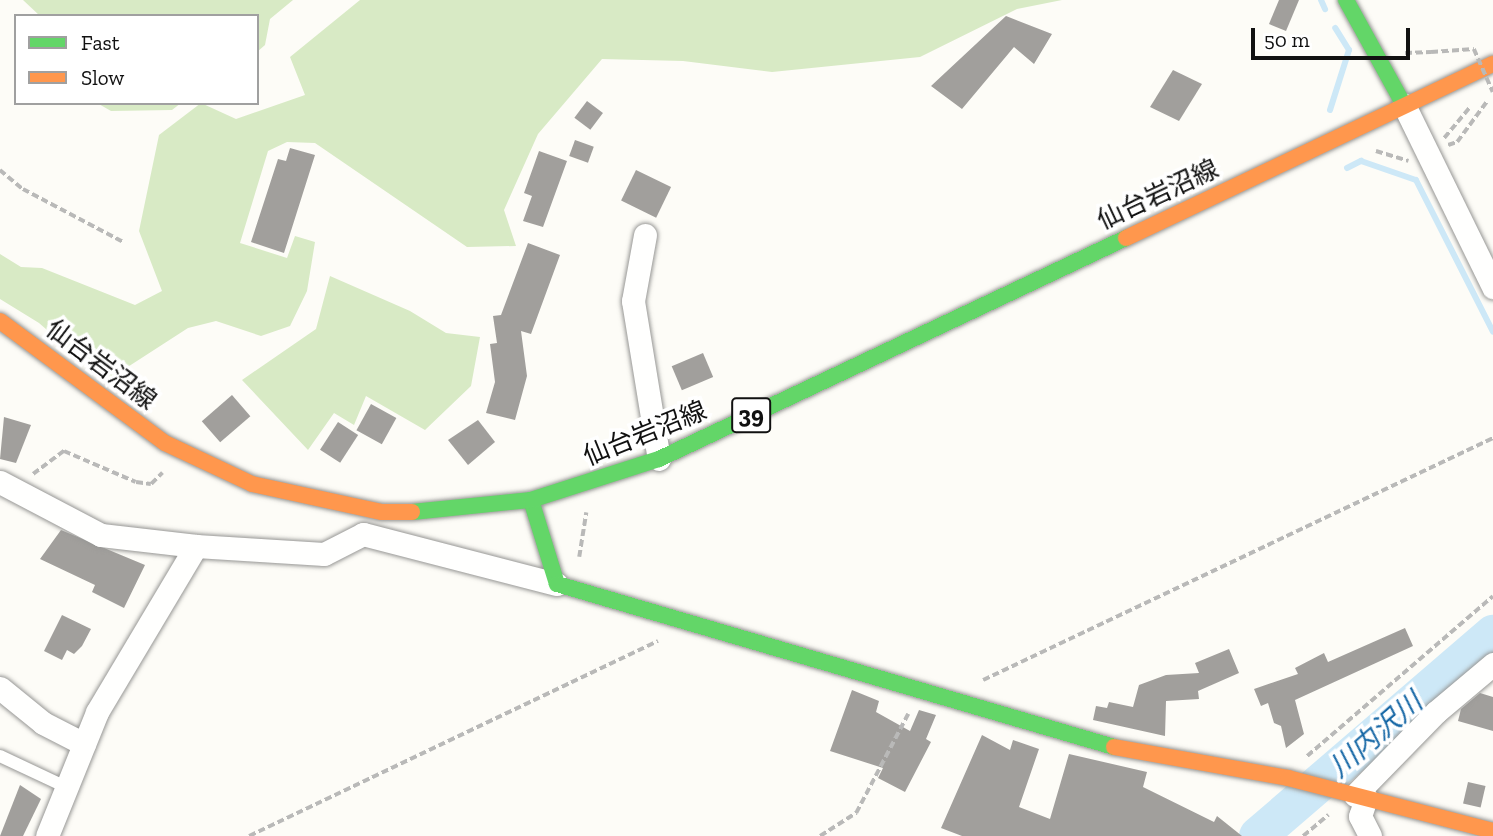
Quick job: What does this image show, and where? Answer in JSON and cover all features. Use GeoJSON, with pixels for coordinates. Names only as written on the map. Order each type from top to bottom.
{"type":"FeatureCollection","features":[{"type":"Feature","properties":{"kind":"main road"},"geometry":{"type":"LineString","coordinates":[[1346,0],[1404,105]]}},
{"type":"Feature","properties":{"kind":"main road","name":"仙台岩沼線"},"geometry":{"type":"LineString","coordinates":[[0,321],[176,449],[252,484],[339,506],[443,511],[531,500],[659,459],[1493,64]]}},
{"type":"Feature","properties":{"kind":"main road"},"geometry":{"type":"LineString","coordinates":[[531,500],[557,584],[1115,747],[1284,777],[1493,831]]}},
{"type":"Feature","properties":{"kind":"street"},"geometry":{"type":"LineString","coordinates":[[1404,105],[1493,286]]}},
{"type":"Feature","properties":{"kind":"street"},"geometry":{"type":"LineString","coordinates":[[645,236],[633,301],[659,459]]}},
{"type":"Feature","properties":{"kind":"street"},"geometry":{"type":"LineString","coordinates":[[5,487],[101,535],[196,547],[324,554],[363,534],[557,584]]}},
{"type":"Feature","properties":{"kind":"street"},"geometry":{"type":"LineString","coordinates":[[47,836],[117,676],[196,547]]}},
{"type":"Feature","properties":{"kind":"street"},"geometry":{"type":"LineString","coordinates":[[1370,836],[1354,795],[1436,712],[1493,664]]}},
{"type":"Feature","properties":{"kind":"street"},"geometry":{"type":"LineString","coordinates":[[0,688],[43,723],[85,744]]}},
{"type":"Feature","properties":{"kind":"lane"},"geometry":{"type":"LineString","coordinates":[[0,756],[68,788]]}},
{"type":"Feature","properties":{"kind":"path"},"geometry":{"type":"LineString","coordinates":[[1431,52],[1474,49],[1493,92],[1457,142],[1448,145],[1445,137]]}},
{"type":"Feature","properties":{"kind":"path"},"geometry":{"type":"LineString","coordinates":[[1482,89],[1493,84]]}},
{"type":"Feature","properties":{"kind":"path"},"geometry":{"type":"LineString","coordinates":[[1439,141],[1475,100]]}},
{"type":"Feature","properties":{"kind":"path"},"geometry":{"type":"LineString","coordinates":[[0,170],[23,189],[123,242]]}},
{"type":"Feature","properties":{"kind":"path"},"geometry":{"type":"LineString","coordinates":[[958,699],[962,690],[1493,438]]}},
{"type":"Feature","properties":{"kind":"path"},"geometry":{"type":"LineString","coordinates":[[5,487],[64,451],[151,484],[176,449]]}},
{"type":"Feature","properties":{"kind":"path"},"geometry":{"type":"LineString","coordinates":[[1284,777],[1493,596]]}},
{"type":"Feature","properties":{"kind":"path"},"geometry":{"type":"LineString","coordinates":[[249,836],[695,623]]}},
{"type":"Feature","properties":{"kind":"path"},"geometry":{"type":"LineString","coordinates":[[820,836],[856,813],[922,689]]}},
{"type":"Feature","properties":{"kind":"green space"},"geometry":{"type":"Polygon","coordinates":[[[23,0],[293,0],[270,19],[265,45],[259,50],[259,14],[38,14],[23,0]]]}},
{"type":"Feature","properties":{"kind":"green space"},"geometry":{"type":"Polygon","coordinates":[[[360,0],[1062,0],[1017,9],[920,57],[772,72],[683,61],[602,59],[538,134],[504,210],[516,246],[467,247],[315,143],[287,142],[268,151],[240,243],[287,258],[295,236],[315,242],[307,291],[290,326],[261,336],[216,321],[188,328],[106,381],[39,323],[0,299],[0,254],[21,267],[42,268],[135,305],[162,291],[139,231],[159,135],[198,105],[205,105],[236,119],[305,95],[290,57],[360,0]]]}},
{"type":"Feature","properties":{"kind":"green space"},"geometry":{"type":"Polygon","coordinates":[[[100,105],[178,105],[172,110],[111,111],[100,105]]]}},
{"type":"Feature","properties":{"kind":"green space"},"geometry":{"type":"Polygon","coordinates":[[[330,276],[410,311],[446,333],[480,337],[471,386],[425,430],[366,396],[354,425],[334,413],[308,450],[242,380],[316,329],[330,276]]]}},
{"type":"Feature","properties":{"kind":"building"},"geometry":{"type":"Polygon","coordinates":[[[1279,0],[1299,0],[1286,31],[1269,24],[1279,0]]]}},
{"type":"Feature","properties":{"kind":"building"},"geometry":{"type":"Polygon","coordinates":[[[1006,16],[1052,34],[1034,64],[1014,47],[962,109],[931,86],[1006,16]]]}},
{"type":"Feature","properties":{"kind":"building"},"geometry":{"type":"Polygon","coordinates":[[[1173,70],[1202,84],[1179,121],[1150,107],[1173,70]]]}},
{"type":"Feature","properties":{"kind":"building"},"geometry":{"type":"Polygon","coordinates":[[[587,101],[603,113],[590,130],[574,118],[587,101]]]}},
{"type":"Feature","properties":{"kind":"building"},"geometry":{"type":"Polygon","coordinates":[[[575,140],[594,147],[588,163],[569,156],[575,140]]]}},
{"type":"Feature","properties":{"kind":"building"},"geometry":{"type":"Polygon","coordinates":[[[290,148],[315,155],[284,253],[251,242],[278,159],[286,161],[290,148]]]}},
{"type":"Feature","properties":{"kind":"building"},"geometry":{"type":"Polygon","coordinates":[[[539,151],[567,161],[543,227],[523,221],[532,196],[524,193],[539,151]]]}},
{"type":"Feature","properties":{"kind":"building"},"geometry":{"type":"Polygon","coordinates":[[[636,170],[671,187],[656,218],[621,201],[636,170]]]}},
{"type":"Feature","properties":{"kind":"building"},"geometry":{"type":"Polygon","coordinates":[[[528,243],[560,255],[531,334],[521,331],[527,376],[515,420],[486,413],[495,382],[490,344],[497,343],[493,316],[501,315],[528,243]]]}},
{"type":"Feature","properties":{"kind":"building"},"geometry":{"type":"Polygon","coordinates":[[[703,353],[713,377],[682,390],[672,366],[703,353]]]}},
{"type":"Feature","properties":{"kind":"building"},"geometry":{"type":"Polygon","coordinates":[[[232,395],[250,416],[220,442],[202,421],[232,395]]]}},
{"type":"Feature","properties":{"kind":"building"},"geometry":{"type":"Polygon","coordinates":[[[371,404],[396,418],[382,444],[356,430],[371,404]]]}},
{"type":"Feature","properties":{"kind":"building"},"geometry":{"type":"Polygon","coordinates":[[[4,417],[31,425],[16,463],[0,459],[4,417]]]}},
{"type":"Feature","properties":{"kind":"building"},"geometry":{"type":"Polygon","coordinates":[[[478,420],[495,442],[468,465],[448,440],[478,420]]]}},
{"type":"Feature","properties":{"kind":"building"},"geometry":{"type":"Polygon","coordinates":[[[338,422],[358,435],[340,463],[320,450],[338,422]]]}},
{"type":"Feature","properties":{"kind":"building"},"geometry":{"type":"Polygon","coordinates":[[[61,530],[145,565],[124,608],[92,592],[95,585],[40,559],[61,530]]]}},
{"type":"Feature","properties":{"kind":"building"},"geometry":{"type":"Polygon","coordinates":[[[62,615],[91,629],[82,646],[74,654],[67,650],[62,660],[44,651],[62,615]]]}},
{"type":"Feature","properties":{"kind":"building"},"geometry":{"type":"Polygon","coordinates":[[[1405,628],[1413,646],[1295,700],[1304,734],[1286,748],[1281,726],[1274,723],[1268,703],[1261,706],[1254,689],[1298,674],[1295,668],[1324,653],[1328,662],[1405,628]]]}},
{"type":"Feature","properties":{"kind":"building"},"geometry":{"type":"Polygon","coordinates":[[[1229,649],[1239,673],[1198,691],[1199,699],[1166,701],[1165,736],[1093,720],[1096,706],[1107,708],[1109,702],[1133,707],[1139,685],[1166,675],[1199,673],[1195,663],[1229,649]]]}},
{"type":"Feature","properties":{"kind":"building"},"geometry":{"type":"Polygon","coordinates":[[[852,690],[879,701],[876,712],[910,731],[919,710],[936,715],[926,739],[931,742],[905,792],[878,778],[883,768],[830,751],[852,690]]]}},
{"type":"Feature","properties":{"kind":"building"},"geometry":{"type":"Polygon","coordinates":[[[1480,693],[1493,697],[1493,731],[1458,721],[1461,709],[1480,693]]]}},
{"type":"Feature","properties":{"kind":"building"},"geometry":{"type":"Polygon","coordinates":[[[982,735],[1010,750],[1013,740],[1039,749],[1019,807],[1050,819],[1069,754],[1147,772],[1143,787],[1214,822],[1217,816],[1242,836],[962,836],[941,828],[982,735]]]}},
{"type":"Feature","properties":{"kind":"building"},"geometry":{"type":"Polygon","coordinates":[[[1468,782],[1486,786],[1481,807],[1463,803],[1468,782]]]}},
{"type":"Feature","properties":{"kind":"building"},"geometry":{"type":"Polygon","coordinates":[[[20,785],[41,799],[23,836],[0,836],[20,785]]]}},
{"type":"Feature","properties":{"kind":"waterway"},"geometry":{"type":"LineString","coordinates":[[1321,0],[1325,9]]}},
{"type":"Feature","properties":{"kind":"waterway"},"geometry":{"type":"LineString","coordinates":[[1330,110],[1349,50],[1335,28]]}},
{"type":"Feature","properties":{"kind":"waterway"},"geometry":{"type":"LineString","coordinates":[[1347,168],[1361,161],[1416,180],[1493,332]]}},
{"type":"Feature","properties":{"kind":"waterway","name":"川内沢川"},"geometry":{"type":"LineString","coordinates":[[1258,836],[1493,634]]}},
{"type":"Feature","properties":{"kind":"traffic: fast"},"geometry":{"type":"LineString","coordinates":[[1346,0],[1404,105]]}},
{"type":"Feature","properties":{"kind":"traffic: fast"},"geometry":{"type":"LineString","coordinates":[[412,512],[531,500],[659,459],[1126,238]]}},
{"type":"Feature","properties":{"kind":"traffic: fast"},"geometry":{"type":"LineString","coordinates":[[531,500],[557,584],[1114,747]]}},
{"type":"Feature","properties":{"kind":"traffic: slow"},"geometry":{"type":"LineString","coordinates":[[1126,238],[1493,64]]}},
{"type":"Feature","properties":{"kind":"traffic: slow"},"geometry":{"type":"LineString","coordinates":[[0,321],[165,443],[252,484],[382,512],[412,512]]}},
{"type":"Feature","properties":{"kind":"traffic: slow"},"geometry":{"type":"LineString","coordinates":[[1114,747],[1288,778],[1493,831]]}}]}
